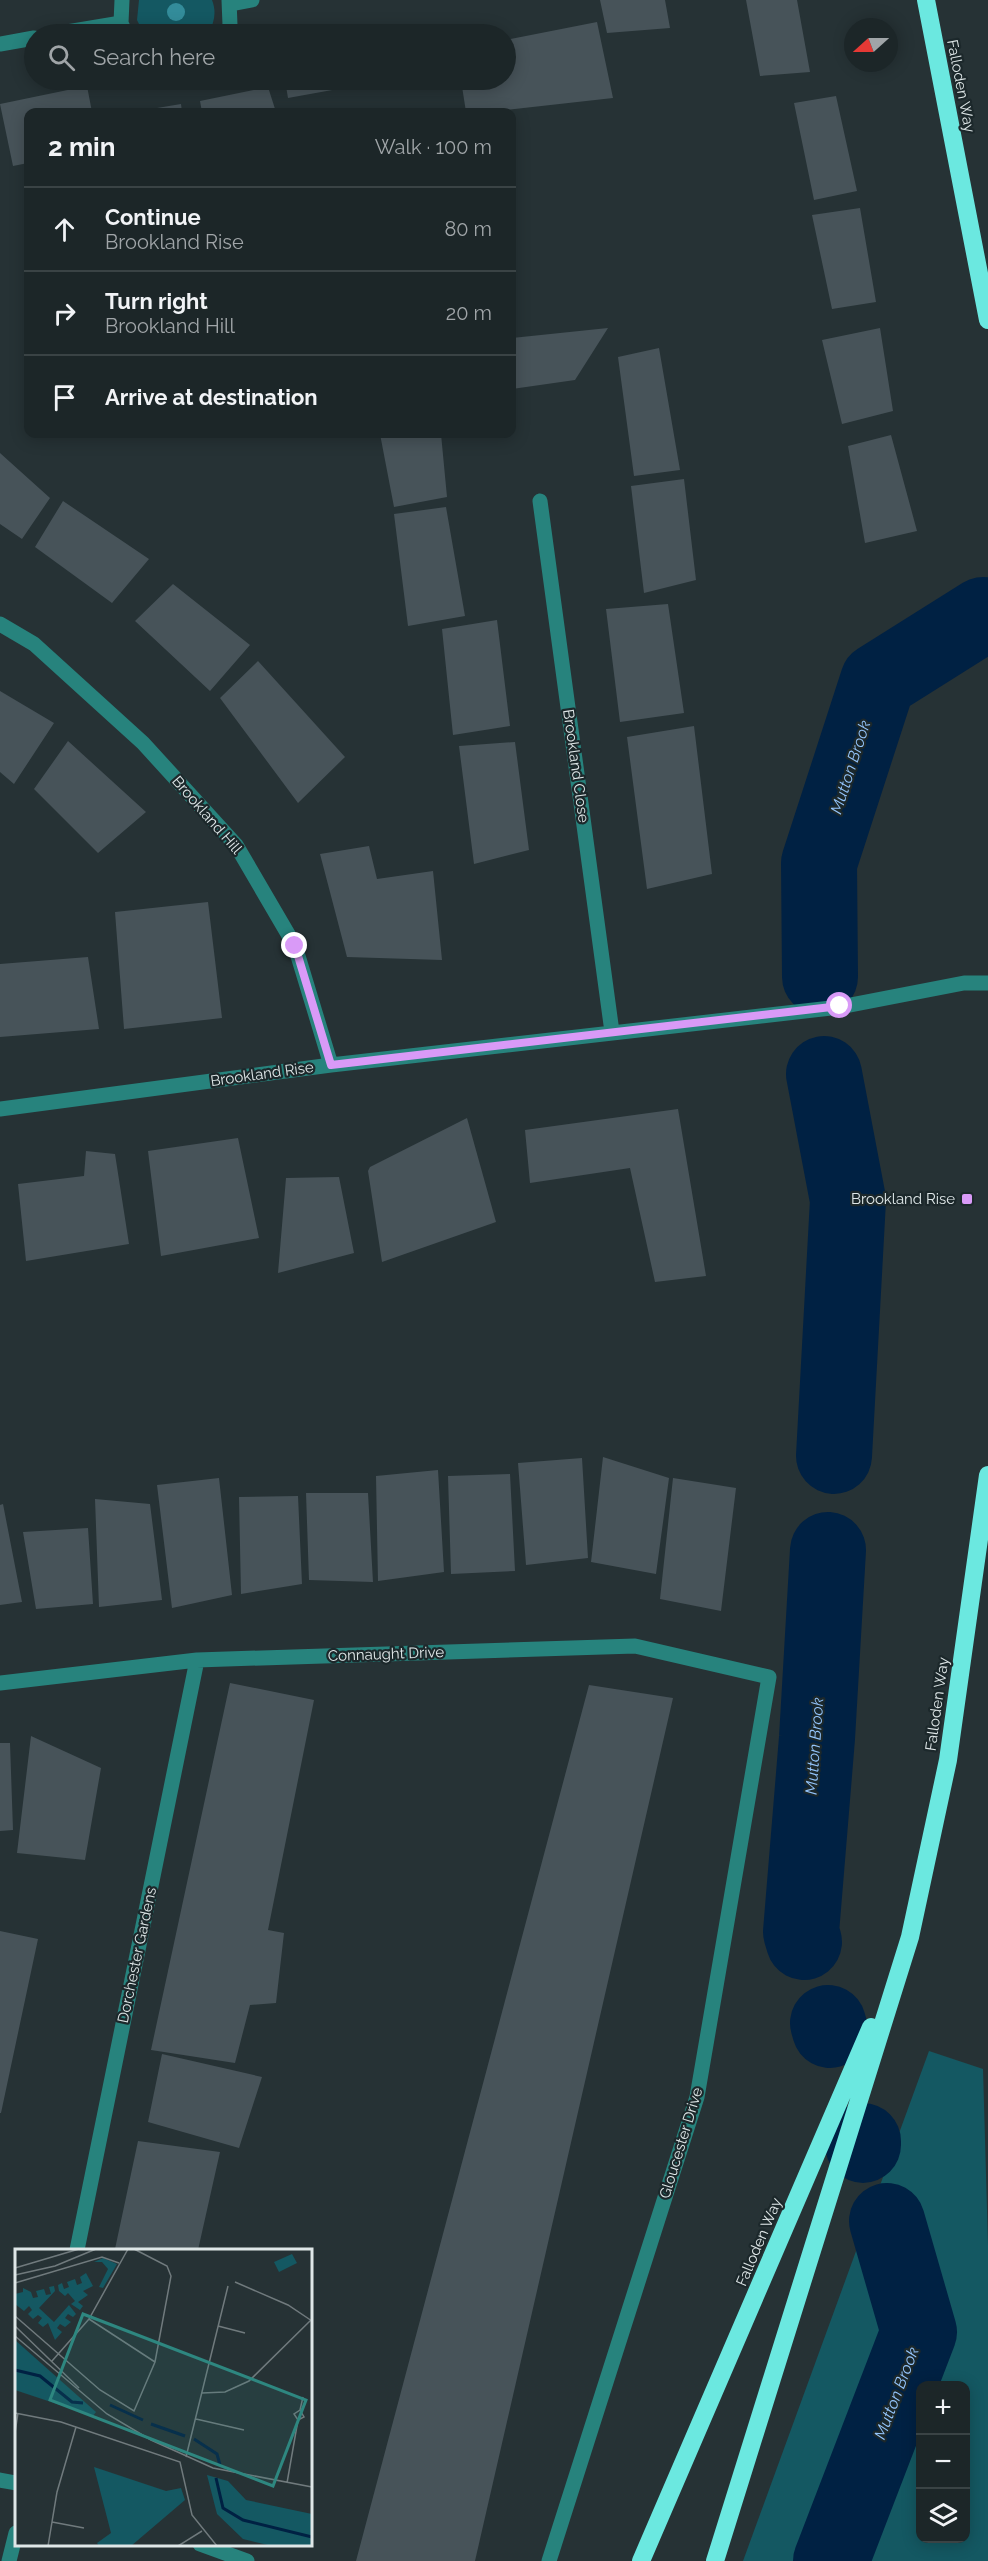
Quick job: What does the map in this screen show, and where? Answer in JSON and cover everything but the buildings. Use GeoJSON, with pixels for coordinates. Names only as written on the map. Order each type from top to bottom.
{"type":"FeatureCollection","features":[{"type":"Feature","properties":{"kind":"highway","name":"Falloden Way"},"geometry":{"type":"LineString","coordinates":[[926,0],[988,320]]}},
{"type":"Feature","properties":{"kind":"highway","name":"Falloden Way"},"geometry":{"type":"LineString","coordinates":[[715,2561],[910,1937],[948,1760],[988,1474]]}},
{"type":"Feature","properties":{"kind":"highway","name":"Falloden Way"},"geometry":{"type":"LineString","coordinates":[[641,2561],[910,1937]]}},
{"type":"Feature","properties":{"kind":"street"},"geometry":{"type":"LineString","coordinates":[[122,0],[124,24]]}},
{"type":"Feature","properties":{"kind":"street"},"geometry":{"type":"LineString","coordinates":[[230,24],[230,2],[252,0]]}},
{"type":"Feature","properties":{"kind":"street"},"geometry":{"type":"LineString","coordinates":[[0,44],[24,40]]}},
{"type":"Feature","properties":{"kind":"street","name":"Brookland Close"},"geometry":{"type":"LineString","coordinates":[[540,501],[612,1032]]}},
{"type":"Feature","properties":{"kind":"street","name":"Brookland Hill"},"geometry":{"type":"LineString","coordinates":[[0,624],[34,645],[143,743],[236,845],[295,946],[331,1065]]}},
{"type":"Feature","properties":{"kind":"street","name":"Brookland Rise"},"geometry":{"type":"LineString","coordinates":[[0,1109],[331,1065],[840,1006],[964,983],[988,983]]}},
{"type":"Feature","properties":{"kind":"street","name":"Connaught Drive"},"geometry":{"type":"LineString","coordinates":[[0,1683],[197,1660],[635,1646],[769,1677]]}},
{"type":"Feature","properties":{"kind":"street","name":"Dorchester Gardens"},"geometry":{"type":"LineString","coordinates":[[77,2249],[197,1660]]}},
{"type":"Feature","properties":{"kind":"street","name":"Gloucester Drive"},"geometry":{"type":"LineString","coordinates":[[549,2561],[697,2097],[769,1677]]}},
{"type":"Feature","properties":{"kind":"street"},"geometry":{"type":"LineString","coordinates":[[0,2480],[15,2482]]}},
{"type":"Feature","properties":{"kind":"street"},"geometry":{"type":"LineString","coordinates":[[9,2561],[15,2537]]}},
{"type":"Feature","properties":{"kind":"street"},"geometry":{"type":"LineString","coordinates":[[206,2546],[247,2561]]}},
{"type":"Feature","properties":{"kind":"shaded area"},"geometry":{"type":"Polygon","coordinates":[[[139,0],[212,0],[215,14],[212,24],[139,24],[137,20],[139,0]]]}},
{"type":"Feature","properties":{"kind":"shaded area"},"geometry":{"type":"Polygon","coordinates":[[[929,2051],[983,2069],[988,2245],[988,2561],[743,2561],[929,2051]]]}},
{"type":"Feature","properties":{"kind":"waterway","name":"Mutton Brook"},"geometry":{"type":"LineString","coordinates":[[820,977],[819,863],[878,681],[983,615]]}},
{"type":"Feature","properties":{"kind":"waterway","name":"Mutton Brook"},"geometry":{"type":"LineString","coordinates":[[824,1074],[848,1200],[834,1456]]}},
{"type":"Feature","properties":{"kind":"waterway","name":"Mutton Brook"},"geometry":{"type":"LineString","coordinates":[[804,1942],[801,1932],[817,1738],[828,1550]]}},
{"type":"Feature","properties":{"kind":"waterway","name":"Mutton Brook"},"geometry":{"type":"LineString","coordinates":[[828,2023],[830,2030]]}},
{"type":"Feature","properties":{"kind":"waterway","name":"Mutton Brook"},"geometry":{"type":"LineString","coordinates":[[831,2561],[919,2332],[887,2221]]}},
{"type":"Feature","properties":{"kind":"place","name":"Brookland Rise"},"geometry":{"type":"Point","coordinates":[967,1199]}},
{"type":"Feature","properties":{"kind":"route"},"geometry":{"type":"LineString","coordinates":[[295,946],[331,1065],[840,1006]]}}]}
